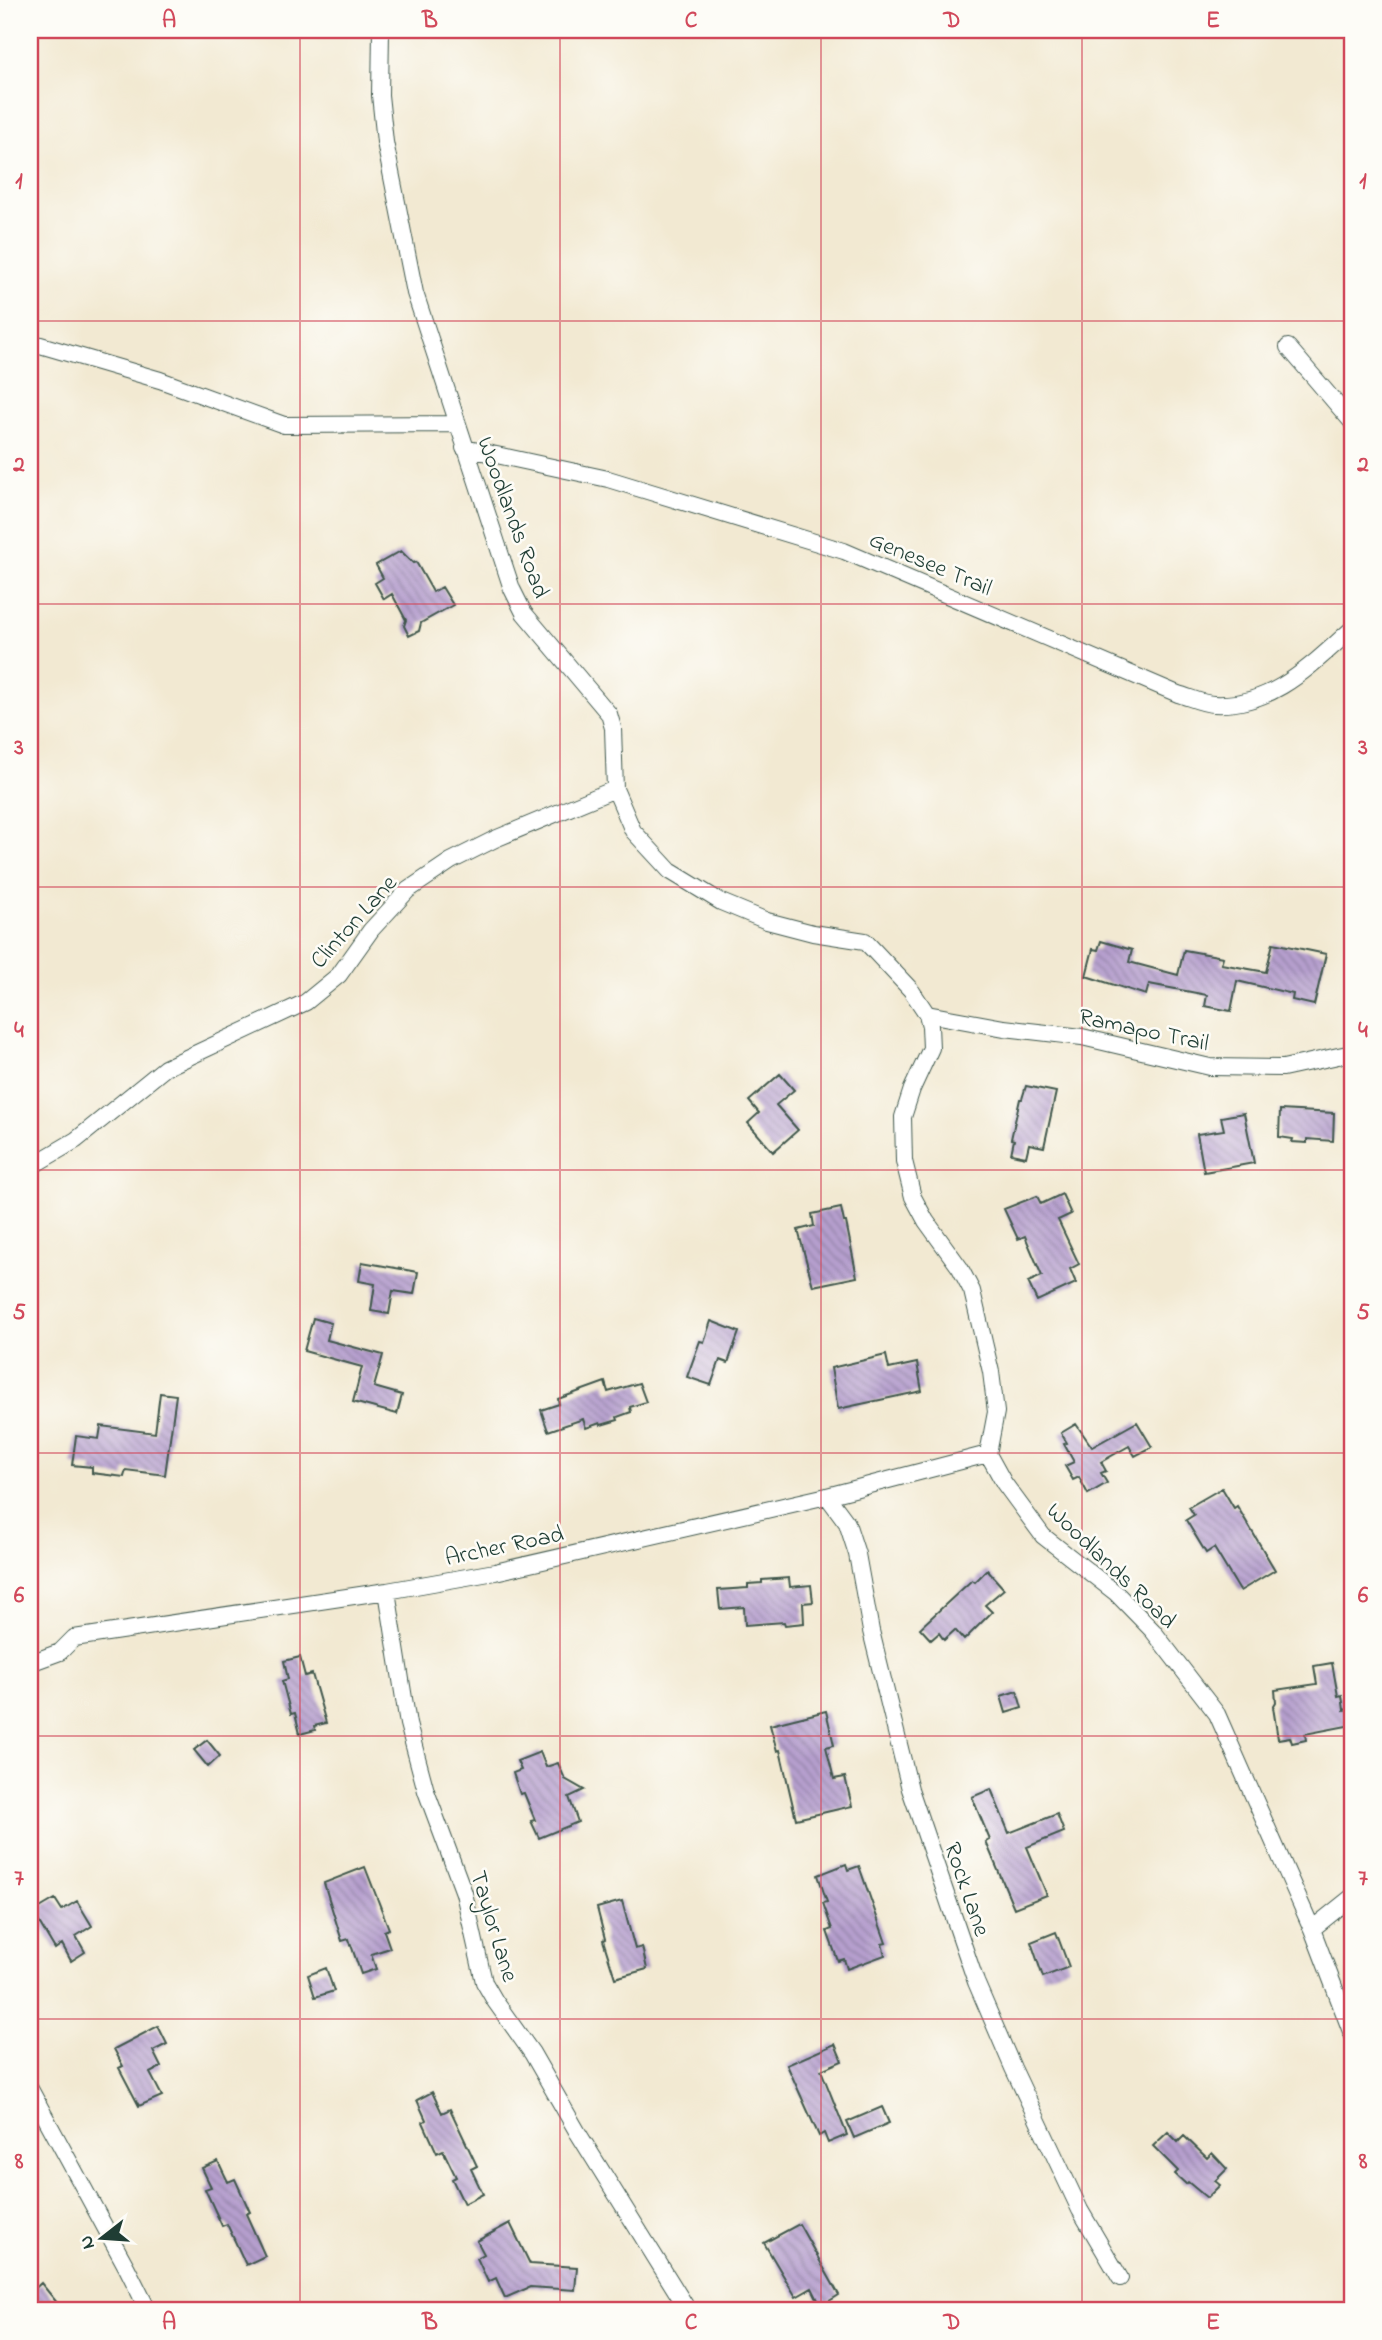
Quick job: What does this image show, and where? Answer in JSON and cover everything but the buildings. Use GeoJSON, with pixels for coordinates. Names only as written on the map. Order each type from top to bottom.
{"type":"FeatureCollection","features":[{"type":"Feature","properties":{"kind":"street","name":"Woodlands Road"},"geometry":{"type":"LineString","coordinates":[[381,30],[380,95],[394,190],[415,293],[512,589],[524,613],[609,714],[613,728],[615,789],[632,831],[670,871],[721,902],[767,921],[813,933],[865,941],[911,990],[927,1014],[931,1048],[912,1089],[903,1117],[904,1161],[913,1197],[972,1291],[991,1373],[996,1412],[988,1454],[1004,1483],[1043,1536],[1116,1593],[1144,1621],[1217,1714],[1312,1929],[1352,2034]]}},
{"type":"Feature","properties":{"kind":"street","name":"Woodlands Road"},"geometry":{"type":"LineString","coordinates":[[30,342],[160,380],[284,425],[456,424]]}},
{"type":"Feature","properties":{"kind":"street"},"geometry":{"type":"LineString","coordinates":[[1288,347],[1352,422]]}},
{"type":"Feature","properties":{"kind":"street","name":"Genesee Trail"},"geometry":{"type":"LineString","coordinates":[[464,448],[608,479],[844,551],[1178,694],[1213,704],[1245,701],[1273,692],[1295,679],[1352,629]]}},
{"type":"Feature","properties":{"kind":"street","name":"Clinton Lane"},"geometry":{"type":"LineString","coordinates":[[30,1167],[76,1140],[165,1069],[306,1002],[339,975],[371,930],[408,890],[451,861],[495,839],[615,789]]}},
{"type":"Feature","properties":{"kind":"street","name":"Ramapo Trail"},"geometry":{"type":"LineString","coordinates":[[927,1014],[1004,1028],[1082,1037],[1210,1068],[1283,1068],[1352,1053]]}},
{"type":"Feature","properties":{"kind":"street","name":"Archer Road"},"geometry":{"type":"LineString","coordinates":[[30,1663],[60,1652],[74,1638],[495,1572],[827,1496],[988,1454]]}},
{"type":"Feature","properties":{"kind":"street","name":"Rock Lane"},"geometry":{"type":"LineString","coordinates":[[827,1496],[848,1523],[857,1554],[871,1631],[910,1789],[976,1982],[1080,2210],[1120,2278]]}},
{"type":"Feature","properties":{"kind":"street","name":"Taylor Lane"},"geometry":{"type":"LineString","coordinates":[[387,1591],[408,1724],[426,1791],[464,1894],[484,1982],[533,2053],[578,2133],[688,2310]]}},
{"type":"Feature","properties":{"kind":"street"},"geometry":{"type":"LineString","coordinates":[[1312,1929],[1352,1897]]}},
{"type":"Feature","properties":{"kind":"street"},"geometry":{"type":"LineString","coordinates":[[30,2089],[148,2310]]}}]}
